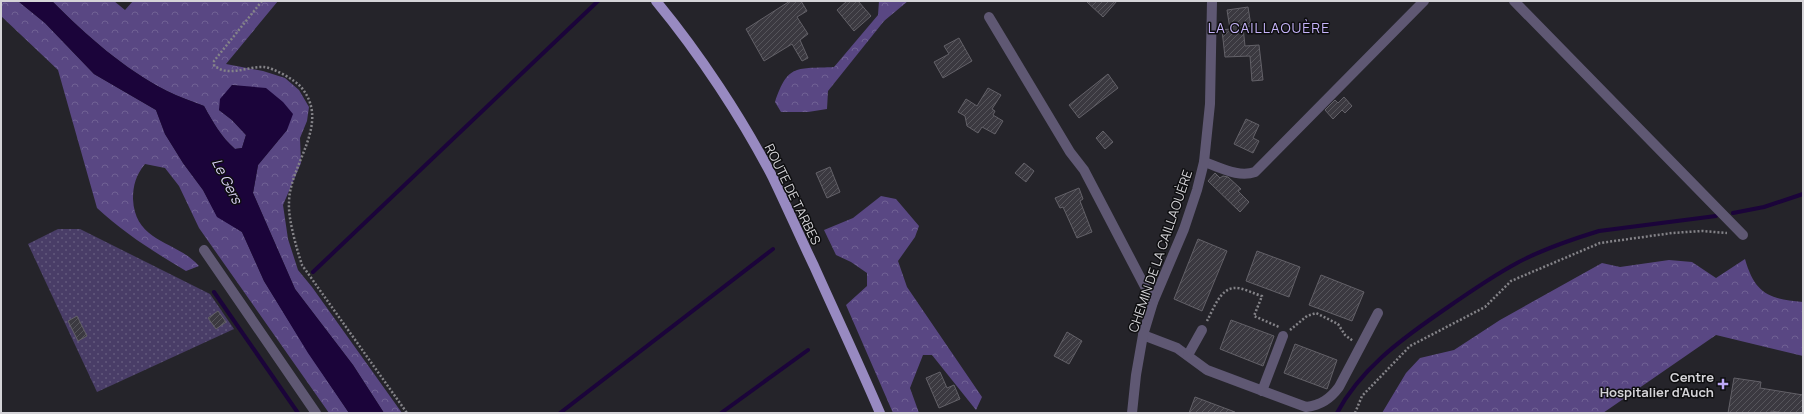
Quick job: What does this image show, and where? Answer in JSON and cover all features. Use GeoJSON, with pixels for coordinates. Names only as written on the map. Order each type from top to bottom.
{"type":"FeatureCollection","features":[{"type":"Feature","properties":{"kind":"main road","name":"ROUTE DE TARBES"},"geometry":{"type":"LineString","coordinates":[[656,1],[673,21],[746,130],[772,178],[851,347],[880,413]]}},
{"type":"Feature","properties":{"kind":"street","name":"CHEMIN DE LA CAILLAOUÈRE"},"geometry":{"type":"LineString","coordinates":[[1132,413],[1136,375],[1143,335],[1153,302],[1184,229],[1197,190],[1204,162],[1210,104],[1212,1]]}},
{"type":"Feature","properties":{"kind":"street"},"geometry":{"type":"LineString","coordinates":[[1204,162],[1239,174],[1249,174],[1255,172],[1424,1]]}},
{"type":"Feature","properties":{"kind":"street"},"geometry":{"type":"LineString","coordinates":[[1514,1],[1743,235]]}},
{"type":"Feature","properties":{"kind":"street"},"geometry":{"type":"LineString","coordinates":[[989,17],[1070,152],[1084,170],[1153,302]]}},
{"type":"Feature","properties":{"kind":"street"},"geometry":{"type":"LineString","coordinates":[[204,250],[316,413]]}},
{"type":"Feature","properties":{"kind":"street"},"geometry":{"type":"LineString","coordinates":[[1143,335],[1177,348],[1207,370],[1306,407],[1324,402],[1333,396],[1378,313]]}},
{"type":"Feature","properties":{"kind":"street"},"geometry":{"type":"LineString","coordinates":[[1188,355],[1202,330]]}},
{"type":"Feature","properties":{"kind":"street"},"geometry":{"type":"LineString","coordinates":[[1262,391],[1283,336]]}},
{"type":"Feature","properties":{"kind":"path"},"geometry":{"type":"LineString","coordinates":[[262,1],[214,61],[214,65],[218,70],[229,72],[265,67],[287,76],[301,87],[311,104],[314,118],[310,136],[294,174],[289,203],[296,248],[302,265],[407,413]]}},
{"type":"Feature","properties":{"kind":"path"},"geometry":{"type":"LineString","coordinates":[[1355,413],[1362,396],[1410,346],[1485,307],[1511,281],[1600,243],[1702,231],[1743,235]]}},
{"type":"Feature","properties":{"kind":"path"},"geometry":{"type":"LineString","coordinates":[[1202,330],[1221,296],[1227,290],[1235,288],[1262,296],[1254,316],[1279,326],[1283,336],[1308,316],[1316,313],[1338,324],[1345,335],[1360,346]]}},
{"type":"Feature","properties":{"kind":"shaded area"},"geometry":{"type":"Polygon","coordinates":[[[58,229],[80,229],[210,294],[234,329],[97,392],[28,244],[58,229]]]}},
{"type":"Feature","properties":{"kind":"green space"},"geometry":{"type":"Polygon","coordinates":[[[1,1],[18,1],[45,23],[94,74],[156,110],[165,134],[183,163],[203,190],[217,216],[242,232],[264,281],[308,352],[349,413],[329,413],[199,228],[179,186],[165,168],[145,164],[142,168],[137,176],[134,189],[133,199],[135,213],[141,224],[149,233],[190,257],[199,266],[186,271],[140,242],[97,208],[58,70],[1,16],[1,1]]]}},
{"type":"Feature","properties":{"kind":"green space"},"geometry":{"type":"Polygon","coordinates":[[[52,1],[114,1],[125,10],[133,1],[278,1],[226,64],[263,71],[285,78],[299,90],[309,107],[307,121],[300,138],[301,163],[283,205],[288,239],[298,270],[312,287],[402,413],[384,413],[353,365],[295,289],[253,193],[258,165],[287,130],[246,87],[232,85],[219,110],[232,120],[246,135],[242,148],[235,149],[221,134],[204,106],[167,91],[136,73],[92,39],[52,1]]]}},
{"type":"Feature","properties":{"kind":"green space"},"geometry":{"type":"Polygon","coordinates":[[[879,1],[908,1],[884,21],[828,91],[827,109],[808,112],[781,112],[775,102],[784,80],[790,74],[802,69],[834,67],[878,15],[879,1]]]}},
{"type":"Feature","properties":{"kind":"green space"},"geometry":{"type":"Polygon","coordinates":[[[881,196],[896,199],[919,226],[915,237],[898,261],[907,287],[982,397],[976,410],[932,355],[923,355],[910,388],[919,413],[893,413],[846,305],[867,286],[867,273],[851,262],[836,255],[824,230],[853,218],[881,196]]]}},
{"type":"Feature","properties":{"kind":"green space"},"geometry":{"type":"Polygon","coordinates":[[[1745,259],[1754,280],[1765,292],[1781,299],[1803,302],[1803,356],[1716,335],[1603,413],[1382,413],[1406,373],[1420,358],[1454,350],[1500,320],[1602,263],[1620,267],[1669,260],[1692,262],[1716,278],[1745,259]]]}},
{"type":"Feature","properties":{"kind":"water","name":"Le Gers"},"geometry":{"type":"Polygon","coordinates":[[[18,1],[52,1],[106,51],[136,73],[167,91],[204,106],[221,134],[235,149],[242,148],[246,135],[232,120],[219,110],[220,99],[232,85],[266,88],[283,102],[293,114],[287,130],[258,165],[253,193],[295,289],[353,365],[384,413],[349,413],[308,353],[264,281],[242,232],[217,217],[203,190],[183,163],[165,134],[156,110],[94,74],[45,23],[18,1]]]}},
{"type":"Feature","properties":{"kind":"building"},"geometry":{"type":"Polygon","coordinates":[[[790,1],[801,1],[807,11],[797,17],[808,34],[800,40],[808,58],[802,61],[792,44],[764,61],[746,29],[790,1]]]}},
{"type":"Feature","properties":{"kind":"building"},"geometry":{"type":"Polygon","coordinates":[[[847,1],[858,1],[871,16],[854,31],[837,10],[847,1]]]}},
{"type":"Feature","properties":{"kind":"building"},"geometry":{"type":"Polygon","coordinates":[[[1086,1],[1117,1],[1103,17],[1086,1]]]}},
{"type":"Feature","properties":{"kind":"building"},"geometry":{"type":"Polygon","coordinates":[[[1248,7],[1251,26],[1243,27],[1245,46],[1259,45],[1263,80],[1252,81],[1250,56],[1225,57],[1222,30],[1230,29],[1227,10],[1248,7]]]}},
{"type":"Feature","properties":{"kind":"building"},"geometry":{"type":"Polygon","coordinates":[[[959,38],[972,61],[943,78],[934,62],[949,54],[944,46],[959,38]]]}},
{"type":"Feature","properties":{"kind":"building"},"geometry":{"type":"Polygon","coordinates":[[[1108,74],[1118,88],[1079,118],[1069,105],[1108,74]]]}},
{"type":"Feature","properties":{"kind":"building"},"geometry":{"type":"Polygon","coordinates":[[[988,88],[1001,95],[992,109],[995,111],[993,115],[1003,121],[995,134],[982,127],[978,133],[967,126],[965,116],[958,112],[966,99],[977,106],[988,88]]]}},
{"type":"Feature","properties":{"kind":"building"},"geometry":{"type":"Polygon","coordinates":[[[1344,97],[1352,106],[1345,113],[1342,110],[1333,119],[1325,110],[1335,100],[1338,103],[1344,97]]]}},
{"type":"Feature","properties":{"kind":"building"},"geometry":{"type":"Polygon","coordinates":[[[1246,119],[1259,125],[1253,138],[1259,141],[1253,153],[1234,144],[1246,119]]]}},
{"type":"Feature","properties":{"kind":"building"},"geometry":{"type":"Polygon","coordinates":[[[1103,131],[1113,142],[1105,149],[1096,138],[1103,131]]]}},
{"type":"Feature","properties":{"kind":"building"},"geometry":{"type":"Polygon","coordinates":[[[1024,163],[1034,171],[1026,182],[1015,173],[1024,163]]]}},
{"type":"Feature","properties":{"kind":"building"},"geometry":{"type":"Polygon","coordinates":[[[830,167],[840,192],[827,198],[816,173],[830,167]]]}},
{"type":"Feature","properties":{"kind":"building"},"geometry":{"type":"Polygon","coordinates":[[[1215,173],[1220,178],[1223,176],[1228,177],[1241,189],[1238,191],[1249,202],[1240,212],[1208,181],[1215,173]]]}},
{"type":"Feature","properties":{"kind":"building"},"geometry":{"type":"Polygon","coordinates":[[[1079,188],[1083,199],[1080,201],[1092,232],[1077,238],[1063,207],[1060,208],[1055,198],[1079,188]]]}},
{"type":"Feature","properties":{"kind":"building"},"geometry":{"type":"Polygon","coordinates":[[[1198,239],[1227,251],[1202,311],[1174,299],[1198,239]]]}},
{"type":"Feature","properties":{"kind":"building"},"geometry":{"type":"Polygon","coordinates":[[[1257,251],[1300,267],[1289,297],[1246,281],[1257,251]]]}},
{"type":"Feature","properties":{"kind":"building"},"geometry":{"type":"Polygon","coordinates":[[[1321,275],[1364,292],[1352,321],[1309,305],[1321,275]]]}},
{"type":"Feature","properties":{"kind":"building"},"geometry":{"type":"Polygon","coordinates":[[[218,311],[226,322],[216,329],[208,318],[218,311]]]}},
{"type":"Feature","properties":{"kind":"building"},"geometry":{"type":"Polygon","coordinates":[[[77,316],[87,336],[78,341],[68,321],[77,316]]]}},
{"type":"Feature","properties":{"kind":"building"},"geometry":{"type":"Polygon","coordinates":[[[1231,320],[1274,336],[1263,366],[1220,349],[1231,320]]]}},
{"type":"Feature","properties":{"kind":"building"},"geometry":{"type":"Polygon","coordinates":[[[1067,332],[1082,341],[1069,364],[1054,356],[1067,332]]]}},
{"type":"Feature","properties":{"kind":"building"},"geometry":{"type":"Polygon","coordinates":[[[1295,344],[1337,360],[1327,389],[1284,373],[1295,344]]]}},
{"type":"Feature","properties":{"kind":"building"},"geometry":{"type":"Polygon","coordinates":[[[940,372],[947,388],[954,385],[960,399],[939,408],[926,378],[940,372]]]}},
{"type":"Feature","properties":{"kind":"building"},"geometry":{"type":"Polygon","coordinates":[[[1734,378],[1761,382],[1760,388],[1803,395],[1803,413],[1771,411],[1771,413],[1728,413],[1734,378]]]}},
{"type":"Feature","properties":{"kind":"building"},"geometry":{"type":"Polygon","coordinates":[[[1195,397],[1235,412],[1235,413],[1189,413],[1195,397]]]}},
{"type":"Feature","properties":{"kind":"waterway"},"geometry":{"type":"LineString","coordinates":[[313,272],[598,1]]}},
{"type":"Feature","properties":{"kind":"waterway"},"geometry":{"type":"LineString","coordinates":[[1733,213],[1764,207],[1803,194]]}},
{"type":"Feature","properties":{"kind":"waterway"},"geometry":{"type":"LineString","coordinates":[[1337,413],[1357,383],[1395,346],[1423,324],[1467,294],[1517,263],[1557,245],[1599,231],[1716,216]]}},
{"type":"Feature","properties":{"kind":"waterway"},"geometry":{"type":"LineString","coordinates":[[560,413],[773,249]]}},
{"type":"Feature","properties":{"kind":"waterway"},"geometry":{"type":"LineString","coordinates":[[214,292],[298,413]]}},
{"type":"Feature","properties":{"kind":"waterway"},"geometry":{"type":"LineString","coordinates":[[721,413],[808,350]]}},
{"type":"Feature","properties":{"kind":"place","name":"Centre Hospitalier d'Auch"},"geometry":{"type":"Point","coordinates":[1723,384]}},
{"type":"Feature","properties":{"kind":"district","name":"LA CAILLAOUÈRE"},"geometry":{"type":"Point","coordinates":[1269,28]}}]}
